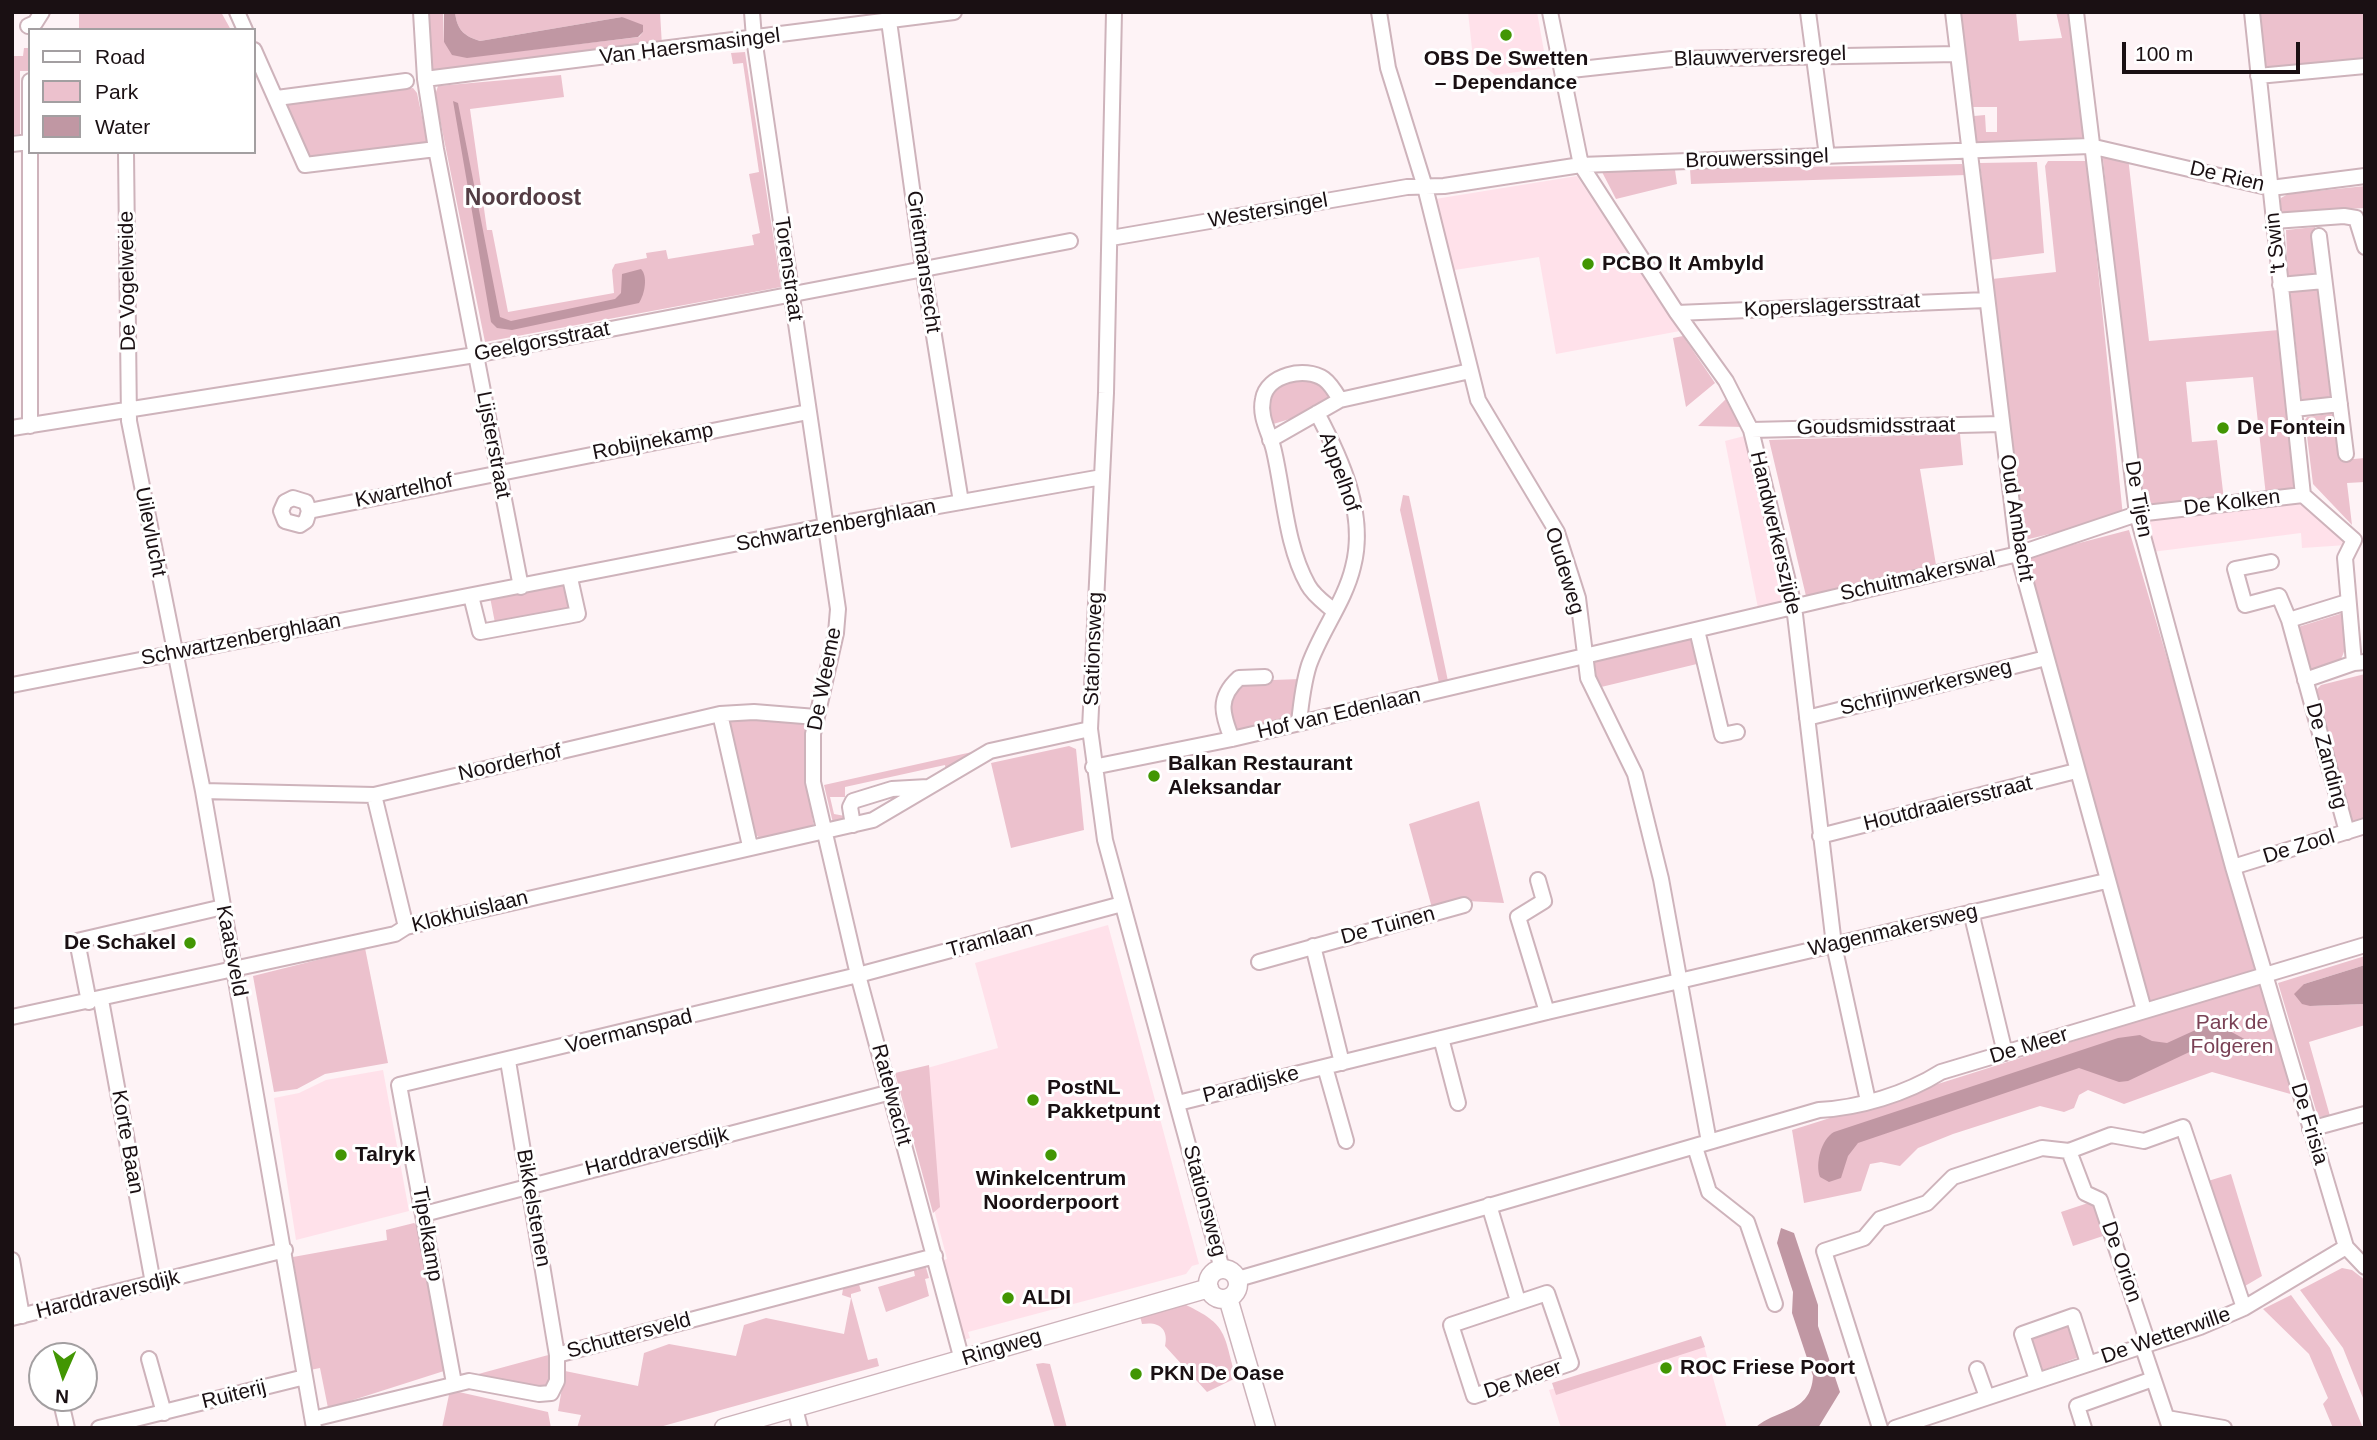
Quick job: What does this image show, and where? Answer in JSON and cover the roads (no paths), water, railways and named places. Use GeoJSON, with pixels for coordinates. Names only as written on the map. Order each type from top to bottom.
{"type":"FeatureCollection","features":[{"type":"Feature","properties":{"kind":"main road"},"geometry":{"type":"LineString","coordinates":[[1222,1269],[1232,1271],[1238,1279],[1235,1294],[1228,1298],[1220,1299],[1209,1288],[1211,1275],[1222,1269]]}},
{"type":"Feature","properties":{"kind":"main road","name":"Ringweg"},"geometry":{"type":"LineString","coordinates":[[723,1428],[1209,1288]]}},
{"type":"Feature","properties":{"kind":"main road"},"geometry":{"type":"LineString","coordinates":[[1228,1298],[1266,1428]]}},
{"type":"Feature","properties":{"kind":"street"},"geometry":{"type":"LineString","coordinates":[[28,26],[35,23],[42,12]]}},
{"type":"Feature","properties":{"kind":"street"},"geometry":{"type":"LineString","coordinates":[[237,12],[244,28]]}},
{"type":"Feature","properties":{"kind":"street","name":"Lijsterstraat"},"geometry":{"type":"LineString","coordinates":[[421,12],[425,79],[436,149],[522,587]]}},
{"type":"Feature","properties":{"kind":"street","name":"Torenstraat"},"geometry":{"type":"LineString","coordinates":[[752,12],[826,526]]}},
{"type":"Feature","properties":{"kind":"street","name":"Van Haersmasingel"},"geometry":{"type":"LineString","coordinates":[[425,79],[954,12]]}},
{"type":"Feature","properties":{"kind":"street","name":"Stationsweg"},"geometry":{"type":"LineString","coordinates":[[1114,12],[1111,238],[1090,729],[1093,767],[1103,829],[1122,904],[1222,1269]]}},
{"type":"Feature","properties":{"kind":"street","name":"Oudeweg"},"geometry":{"type":"LineString","coordinates":[[1379,12],[1388,68],[1425,187],[1478,400],[1557,532],[1577,598],[1588,678],[1635,774],[1661,879],[1679,981],[1702,1144]]}},
{"type":"Feature","properties":{"kind":"street","name":"Handwerkerszijde"},"geometry":{"type":"LineString","coordinates":[[1550,12],[1581,165],[1677,313],[1726,382],[1751,430],[1794,606],[1834,945],[1868,1101]]}},
{"type":"Feature","properties":{"kind":"street"},"geometry":{"type":"LineString","coordinates":[[1808,12],[1827,156]]}},
{"type":"Feature","properties":{"kind":"street","name":"Oud Ambacht"},"geometry":{"type":"LineString","coordinates":[[1952,12],[2018,554],[2144,1010]]}},
{"type":"Feature","properties":{"kind":"street","name":"De Tijen"},"geometry":{"type":"LineString","coordinates":[[2076,12],[2090,146],[2137,514],[2264,974]]}},
{"type":"Feature","properties":{"kind":"street","name":"'t Swin"},"geometry":{"type":"LineString","coordinates":[[2252,12],[2303,495]]}},
{"type":"Feature","properties":{"kind":"street","name":"Grietmansrecht"},"geometry":{"type":"LineString","coordinates":[[889,22],[922,268],[961,502]]}},
{"type":"Feature","properties":{"kind":"street","name":"Blauwverversregel"},"geometry":{"type":"LineString","coordinates":[[1562,71],[1672,59],[1958,54]]}},
{"type":"Feature","properties":{"kind":"street"},"geometry":{"type":"LineString","coordinates":[[256,57],[278,98],[305,166],[436,149]]}},
{"type":"Feature","properties":{"kind":"street"},"geometry":{"type":"LineString","coordinates":[[2258,76],[2365,66]]}},
{"type":"Feature","properties":{"kind":"street"},"geometry":{"type":"LineString","coordinates":[[278,98],[406,81]]}},
{"type":"Feature","properties":{"kind":"street","name":"Brouwerssingel"},"geometry":{"type":"LineString","coordinates":[[1425,187],[1581,165],[2090,146]]}},
{"type":"Feature","properties":{"kind":"street","name":"De Rien"},"geometry":{"type":"LineString","coordinates":[[2090,146],[2271,188],[2365,176]]}},
{"type":"Feature","properties":{"kind":"street"},"geometry":{"type":"LineString","coordinates":[[29,154],[30,426]]}},
{"type":"Feature","properties":{"kind":"street","name":"De Vogelweide"},"geometry":{"type":"LineString","coordinates":[[126,154],[130,410]]}},
{"type":"Feature","properties":{"kind":"street","name":"Westersingel"},"geometry":{"type":"LineString","coordinates":[[1111,238],[1425,187]]}},
{"type":"Feature","properties":{"kind":"street"},"geometry":{"type":"LineString","coordinates":[[2274,220],[2344,216],[2356,218],[2365,247]]}},
{"type":"Feature","properties":{"kind":"street","name":"'t Swin"},"geometry":{"type":"LineString","coordinates":[[2319,236],[2346,454]]}},
{"type":"Feature","properties":{"kind":"street","name":"Geelgorsstraat"},"geometry":{"type":"LineString","coordinates":[[12,428],[475,355],[1070,240]]}},
{"type":"Feature","properties":{"kind":"street","name":"'t Swin"},"geometry":{"type":"LineString","coordinates":[[2280,285],[2324,281]]}},
{"type":"Feature","properties":{"kind":"street","name":"Koperslagersstraat"},"geometry":{"type":"LineString","coordinates":[[1677,313],[1986,300]]}},
{"type":"Feature","properties":{"kind":"street","name":"Appelhof"},"geometry":{"type":"LineString","coordinates":[[1270,440],[1340,400],[1470,371]]}},
{"type":"Feature","properties":{"kind":"street","name":"Appelhof"},"geometry":{"type":"LineString","coordinates":[[1334,611],[1314,594],[1303,574],[1262,402],[1265,390],[1274,381],[1308,373],[1324,379],[1340,400]]}},
{"type":"Feature","properties":{"kind":"street"},"geometry":{"type":"LineString","coordinates":[[2294,410],[2340,404]]}},
{"type":"Feature","properties":{"kind":"street","name":"Uilevlucht"},"geometry":{"type":"LineString","coordinates":[[130,410],[136,461],[177,653]]}},
{"type":"Feature","properties":{"kind":"street","name":"Robijnekamp"},"geometry":{"type":"LineString","coordinates":[[498,472],[808,412]]}},
{"type":"Feature","properties":{"kind":"street","name":"Appelhof"},"geometry":{"type":"LineString","coordinates":[[1299,723],[1310,664],[1353,568],[1357,525],[1349,488],[1332,441],[1317,413]]}},
{"type":"Feature","properties":{"kind":"street","name":"Goudsmidsstraat"},"geometry":{"type":"LineString","coordinates":[[1751,430],[2001,424]]}},
{"type":"Feature","properties":{"kind":"street","name":"Kwartelhof"},"geometry":{"type":"LineString","coordinates":[[309,511],[498,472]]}},
{"type":"Feature","properties":{"kind":"street","name":"Schwartzenberghlaan"},"geometry":{"type":"LineString","coordinates":[[12,685],[826,526],[1102,477]]}},
{"type":"Feature","properties":{"kind":"street","name":"De Kolken"},"geometry":{"type":"LineString","coordinates":[[2137,514],[2303,495],[2359,542],[2345,558],[2347,602],[2359,663]]}},
{"type":"Feature","properties":{"kind":"street","name":"Schuitmakerswal"},"geometry":{"type":"LineString","coordinates":[[1584,656],[2018,554],[2137,514]]}},
{"type":"Feature","properties":{"kind":"street","name":"De Weeme"},"geometry":{"type":"LineString","coordinates":[[825,830],[811,768],[816,718],[837,621],[826,526]]}},
{"type":"Feature","properties":{"kind":"street","name":"De Zanding"},"geometry":{"type":"LineString","coordinates":[[2271,562],[2235,569],[2245,605],[2279,596],[2289,620],[2347,832]]}},
{"type":"Feature","properties":{"kind":"street"},"geometry":{"type":"LineString","coordinates":[[471,596],[480,632],[578,614],[570,578]]}},
{"type":"Feature","properties":{"kind":"street"},"geometry":{"type":"LineString","coordinates":[[2289,620],[2347,602]]}},
{"type":"Feature","properties":{"kind":"street"},"geometry":{"type":"LineString","coordinates":[[1697,630],[1722,735],[1737,732]]}},
{"type":"Feature","properties":{"kind":"street","name":"Kaatsveld"},"geometry":{"type":"LineString","coordinates":[[177,653],[285,1250]]}},
{"type":"Feature","properties":{"kind":"street","name":"Hof van Edenlaan"},"geometry":{"type":"LineString","coordinates":[[1093,767],[1232,739],[1584,656]]}},
{"type":"Feature","properties":{"kind":"street","name":"Schrijnwerkersweg"},"geometry":{"type":"LineString","coordinates":[[1807,718],[2046,658]]}},
{"type":"Feature","properties":{"kind":"street","name":"De Zanding"},"geometry":{"type":"LineString","coordinates":[[2305,680],[2359,663]]}},
{"type":"Feature","properties":{"kind":"street"},"geometry":{"type":"LineString","coordinates":[[1232,739],[1221,707],[1225,693],[1239,678],[1265,677]]}},
{"type":"Feature","properties":{"kind":"street","name":"Noorderhof"},"geometry":{"type":"LineString","coordinates":[[203,792],[374,795],[720,714],[754,712],[816,718]]}},
{"type":"Feature","properties":{"kind":"street"},"geometry":{"type":"LineString","coordinates":[[720,714],[750,846]]}},
{"type":"Feature","properties":{"kind":"street","name":"Klokhuislaan"},"geometry":{"type":"LineString","coordinates":[[12,1017],[235,971],[395,934],[406,927],[750,846],[853,825],[887,813],[968,763],[1000,748],[1090,729]]}},
{"type":"Feature","properties":{"kind":"street","name":"Houtdraaiersstraat"},"geometry":{"type":"LineString","coordinates":[[1820,836],[2076,771]]}},
{"type":"Feature","properties":{"kind":"street","name":"Klokhuislaan"},"geometry":{"type":"LineString","coordinates":[[853,825],[850,807],[853,801],[892,789],[930,787]]}},
{"type":"Feature","properties":{"kind":"street"},"geometry":{"type":"LineString","coordinates":[[374,795],[406,927]]}},
{"type":"Feature","properties":{"kind":"street","name":"De Zool"},"geometry":{"type":"LineString","coordinates":[[2233,867],[2365,826]]}},
{"type":"Feature","properties":{"kind":"street","name":"Ratelwacht"},"geometry":{"type":"LineString","coordinates":[[825,830],[858,975],[962,1360]]}},
{"type":"Feature","properties":{"kind":"street"},"geometry":{"type":"LineString","coordinates":[[1538,880],[1544,901],[1518,917],[1546,1012]]}},
{"type":"Feature","properties":{"kind":"street","name":"Wagenmakersweg"},"geometry":{"type":"LineString","coordinates":[[1679,981],[2106,880]]}},
{"type":"Feature","properties":{"kind":"street","name":"Tramlaan"},"geometry":{"type":"LineString","coordinates":[[858,975],[1122,904]]}},
{"type":"Feature","properties":{"kind":"street","name":"De Tuinen"},"geometry":{"type":"LineString","coordinates":[[1259,962],[1464,905]]}},
{"type":"Feature","properties":{"kind":"street"},"geometry":{"type":"LineString","coordinates":[[95,1001],[78,941],[223,907]]}},
{"type":"Feature","properties":{"kind":"street"},"geometry":{"type":"LineString","coordinates":[[1971,912],[2005,1053]]}},
{"type":"Feature","properties":{"kind":"street","name":"De Meer"},"geometry":{"type":"LineString","coordinates":[[1238,1279],[1819,1110],[1868,1101],[1921,1084],[1941,1072],[2365,945]]}},
{"type":"Feature","properties":{"kind":"street","name":"De Tuinen"},"geometry":{"type":"LineString","coordinates":[[1313,946],[1342,1063]]}},
{"type":"Feature","properties":{"kind":"street","name":"De Frisia"},"geometry":{"type":"LineString","coordinates":[[2264,974],[2346,1247],[2365,1268]]}},
{"type":"Feature","properties":{"kind":"street","name":"Voermanspad"},"geometry":{"type":"LineString","coordinates":[[399,1085],[858,975]]}},
{"type":"Feature","properties":{"kind":"street","name":"Paradijske"},"geometry":{"type":"LineString","coordinates":[[1178,1103],[1679,981]]}},
{"type":"Feature","properties":{"kind":"street","name":"Korte Baan"},"geometry":{"type":"LineString","coordinates":[[95,1001],[153,1283]]}},
{"type":"Feature","properties":{"kind":"street"},"geometry":{"type":"LineString","coordinates":[[1441,1038],[1458,1103]]}},
{"type":"Feature","properties":{"kind":"street","name":"Bikkelstenen"},"geometry":{"type":"LineString","coordinates":[[508,1061],[557,1355]]}},
{"type":"Feature","properties":{"kind":"street","name":"Paradijske"},"geometry":{"type":"LineString","coordinates":[[1325,1067],[1346,1141]]}},
{"type":"Feature","properties":{"kind":"street","name":"Tipelkamp"},"geometry":{"type":"LineString","coordinates":[[399,1085],[454,1383]]}},
{"type":"Feature","properties":{"kind":"street","name":"Harddraversdijk"},"geometry":{"type":"LineString","coordinates":[[424,1214],[891,1092]]}},
{"type":"Feature","properties":{"kind":"street"},"geometry":{"type":"LineString","coordinates":[[2310,1129],[2365,1114]]}},
{"type":"Feature","properties":{"kind":"street","name":"De Wetterwille"},"geometry":{"type":"LineString","coordinates":[[2069,1151],[2111,1135],[2144,1141],[2183,1128],[2244,1308]]}},
{"type":"Feature","properties":{"kind":"street"},"geometry":{"type":"LineString","coordinates":[[1702,1144],[1709,1192],[1747,1222],[1775,1304]]}},
{"type":"Feature","properties":{"kind":"street"},"geometry":{"type":"LineString","coordinates":[[1880,1428],[1824,1251],[1864,1238],[1880,1219],[1927,1203],[1953,1177],[2042,1148],[2069,1151]]}},
{"type":"Feature","properties":{"kind":"street","name":"De Orion"},"geometry":{"type":"LineString","coordinates":[[2069,1151],[2085,1193],[2100,1200],[2145,1344],[2153,1379],[2169,1423]]}},
{"type":"Feature","properties":{"kind":"street"},"geometry":{"type":"LineString","coordinates":[[1489,1205],[1518,1301]]}},
{"type":"Feature","properties":{"kind":"street","name":"De Wetterwille"},"geometry":{"type":"LineString","coordinates":[[1895,1428],[2200,1327],[2244,1308],[2346,1247]]}},
{"type":"Feature","properties":{"kind":"street","name":"Harddraversdijk"},"geometry":{"type":"LineString","coordinates":[[17,1317],[285,1250]]}},
{"type":"Feature","properties":{"kind":"street","name":"Schuttersveld"},"geometry":{"type":"LineString","coordinates":[[285,1250],[314,1423],[454,1383],[479,1381],[540,1394],[551,1393],[558,1381],[557,1355],[935,1256]]}},
{"type":"Feature","properties":{"kind":"street"},"geometry":{"type":"LineString","coordinates":[[12,1261],[17,1317]]}},
{"type":"Feature","properties":{"kind":"street","name":"De Meer"},"geometry":{"type":"LineString","coordinates":[[1547,1293],[1571,1363],[1474,1396],[1451,1325],[1518,1301],[1547,1293]]}},
{"type":"Feature","properties":{"kind":"street","name":"De Wetterwille"},"geometry":{"type":"LineString","coordinates":[[2037,1380],[2022,1334],[2073,1316],[2088,1363]]}},
{"type":"Feature","properties":{"kind":"street"},"geometry":{"type":"LineString","coordinates":[[149,1359],[164,1413]]}},
{"type":"Feature","properties":{"kind":"street"},"geometry":{"type":"LineString","coordinates":[[1977,1369],[1987,1397]]}},
{"type":"Feature","properties":{"kind":"street","name":"Ruiterij"},"geometry":{"type":"LineString","coordinates":[[99,1428],[305,1377]]}},
{"type":"Feature","properties":{"kind":"street"},"geometry":{"type":"LineString","coordinates":[[2084,1428],[2077,1406],[2153,1379]]}},
{"type":"Feature","properties":{"kind":"street"},"geometry":{"type":"LineString","coordinates":[[795,1408],[800,1428]]}},
{"type":"Feature","properties":{"kind":"street"},"geometry":{"type":"LineString","coordinates":[[2169,1423],[2224,1428]]}},
{"type":"Feature","properties":{"kind":"water"},"geometry":{"type":"Polygon","coordinates":[[[444,12],[455,12],[462,31],[480,41],[622,17],[643,25],[643,32],[638,37],[467,58],[452,55],[444,42],[444,12]]]}},
{"type":"Feature","properties":{"kind":"water"},"geometry":{"type":"Polygon","coordinates":[[[453,101],[458,103],[500,317],[511,321],[615,299],[621,293],[622,274],[641,269],[645,285],[639,303],[512,330],[497,328],[491,322],[453,101]]]}},
{"type":"Feature","properties":{"kind":"water"},"geometry":{"type":"Polygon","coordinates":[[[2365,965],[2365,1004],[2310,1006],[2302,1004],[2294,994],[2304,984],[2365,965]]]}},
{"type":"Feature","properties":{"kind":"water"},"geometry":{"type":"Polygon","coordinates":[[[2213,1022],[2250,1042],[2250,1054],[2200,1047],[2128,1081],[2119,1082],[2079,1068],[1858,1143],[1848,1156],[1841,1178],[1829,1182],[1820,1177],[1820,1152],[1829,1135],[1834,1132],[2118,1038],[2140,1035],[2152,1041],[2167,1043],[2213,1022]]]}},
{"type":"Feature","properties":{"kind":"water"},"geometry":{"type":"Polygon","coordinates":[[[1781,1228],[1794,1233],[1818,1305],[1818,1326],[1840,1392],[1818,1428],[1755,1428],[1800,1404],[1811,1388],[1813,1376],[1792,1313],[1793,1292],[1777,1243],[1781,1228]]]}},
{"type":"Feature","properties":{"kind":"place","name":"OBS De Swetten – Dependance"},"geometry":{"type":"Point","coordinates":[1506,35]}},
{"type":"Feature","properties":{"kind":"place","name":"PCBO It Ambyld"},"geometry":{"type":"Point","coordinates":[1588,264]}},
{"type":"Feature","properties":{"kind":"place","name":"De Fontein"},"geometry":{"type":"Point","coordinates":[2223,428]}},
{"type":"Feature","properties":{"kind":"place","name":"Balkan Restaurant Aleksandar"},"geometry":{"type":"Point","coordinates":[1154,776]}},
{"type":"Feature","properties":{"kind":"place","name":"De Schakel"},"geometry":{"type":"Point","coordinates":[190,943]}},
{"type":"Feature","properties":{"kind":"place","name":"PostNL Pakketpunt"},"geometry":{"type":"Point","coordinates":[1033,1100]}},
{"type":"Feature","properties":{"kind":"place","name":"Talryk"},"geometry":{"type":"Point","coordinates":[341,1155]}},
{"type":"Feature","properties":{"kind":"place","name":"Winkelcentrum Noorderpoort"},"geometry":{"type":"Point","coordinates":[1051,1155]}},
{"type":"Feature","properties":{"kind":"place","name":"ALDI"},"geometry":{"type":"Point","coordinates":[1008,1298]}},
{"type":"Feature","properties":{"kind":"place","name":"ROC Friese Poort"},"geometry":{"type":"Point","coordinates":[1666,1368]}},
{"type":"Feature","properties":{"kind":"place","name":"PKN De Oase"},"geometry":{"type":"Point","coordinates":[1136,1374]}},
{"type":"Feature","properties":{"kind":"district","name":"Noordoost"},"geometry":{"type":"Point","coordinates":[523,199]}},
{"type":"Feature","properties":{"kind":"park label","name":"Park de Folgeren"},"geometry":{"type":"Point","coordinates":[2232,1035]}}]}
